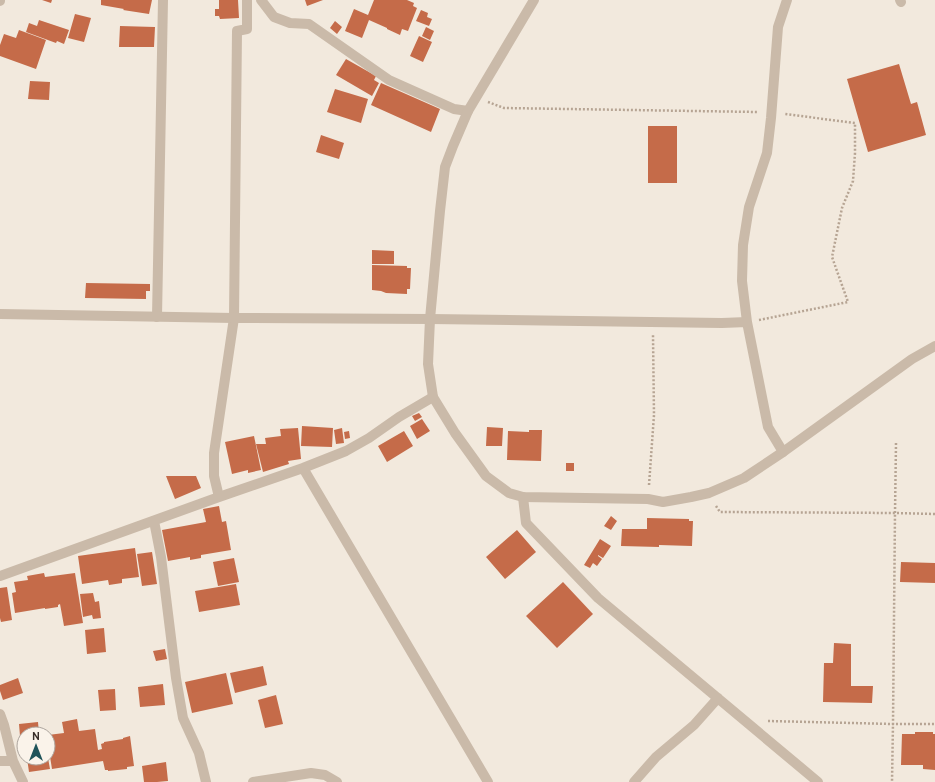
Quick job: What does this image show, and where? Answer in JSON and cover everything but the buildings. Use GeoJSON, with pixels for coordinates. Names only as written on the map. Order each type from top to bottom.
{"type":"FeatureCollection","features":[{"type":"Feature","properties":{"kind":"street"},"geometry":{"type":"LineString","coordinates":[[157,317],[162,0]]}},
{"type":"Feature","properties":{"kind":"street"},"geometry":{"type":"LineString","coordinates":[[219,498],[214,476],[214,453],[234,318],[237,31],[247,29],[247,0]]}},
{"type":"Feature","properties":{"kind":"street"},"geometry":{"type":"LineString","coordinates":[[261,0],[274,18],[290,23],[309,24],[389,80],[454,109],[468,111]]}},
{"type":"Feature","properties":{"kind":"street"},"geometry":{"type":"LineString","coordinates":[[534,0],[468,111],[445,167],[440,211],[430,319],[428,364],[433,397],[454,433],[486,476],[509,493],[523,498],[648,499],[663,502],[691,498],[709,493],[744,478],[783,452],[912,359],[935,346]]}},
{"type":"Feature","properties":{"kind":"street"},"geometry":{"type":"LineString","coordinates":[[783,452],[768,427],[746,322],[742,281],[743,245],[749,207],[767,153],[772,112],[778,27],[786,0]]}},
{"type":"Feature","properties":{"kind":"street"},"geometry":{"type":"LineString","coordinates":[[0,314],[234,318],[746,322]]}},
{"type":"Feature","properties":{"kind":"street"},"geometry":{"type":"LineString","coordinates":[[0,576],[303,468],[346,451],[433,397]]}},
{"type":"Feature","properties":{"kind":"street"},"geometry":{"type":"LineString","coordinates":[[303,468],[488,782]]}},
{"type":"Feature","properties":{"kind":"street"},"geometry":{"type":"LineString","coordinates":[[523,498],[526,523],[598,598],[818,782]]}},
{"type":"Feature","properties":{"kind":"street"},"geometry":{"type":"LineString","coordinates":[[154,521],[161,557],[176,678],[183,718],[199,753],[206,782]]}},
{"type":"Feature","properties":{"kind":"street"},"geometry":{"type":"LineString","coordinates":[[634,782],[656,757],[694,725],[718,698]]}},
{"type":"Feature","properties":{"kind":"street"},"geometry":{"type":"LineString","coordinates":[[0,714],[13,761],[23,782]]}},
{"type":"Feature","properties":{"kind":"street"},"geometry":{"type":"LineString","coordinates":[[0,761],[13,761]]}},
{"type":"Feature","properties":{"kind":"street"},"geometry":{"type":"LineString","coordinates":[[253,782],[311,773],[325,775],[337,782]]}},
{"type":"Feature","properties":{"kind":"path"},"geometry":{"type":"LineString","coordinates":[[477,96],[504,108],[772,112],[855,123],[853,181],[842,208],[832,257],[848,302],[746,322]]}},
{"type":"Feature","properties":{"kind":"path"},"geometry":{"type":"LineString","coordinates":[[648,499],[654,415],[652,322]]}},
{"type":"Feature","properties":{"kind":"path"},"geometry":{"type":"LineString","coordinates":[[892,782],[896,443]]}},
{"type":"Feature","properties":{"kind":"path"},"geometry":{"type":"LineString","coordinates":[[709,493],[712,501],[720,512],[935,514]]}},
{"type":"Feature","properties":{"kind":"path"},"geometry":{"type":"LineString","coordinates":[[754,728],[765,721],[935,724]]}}]}
